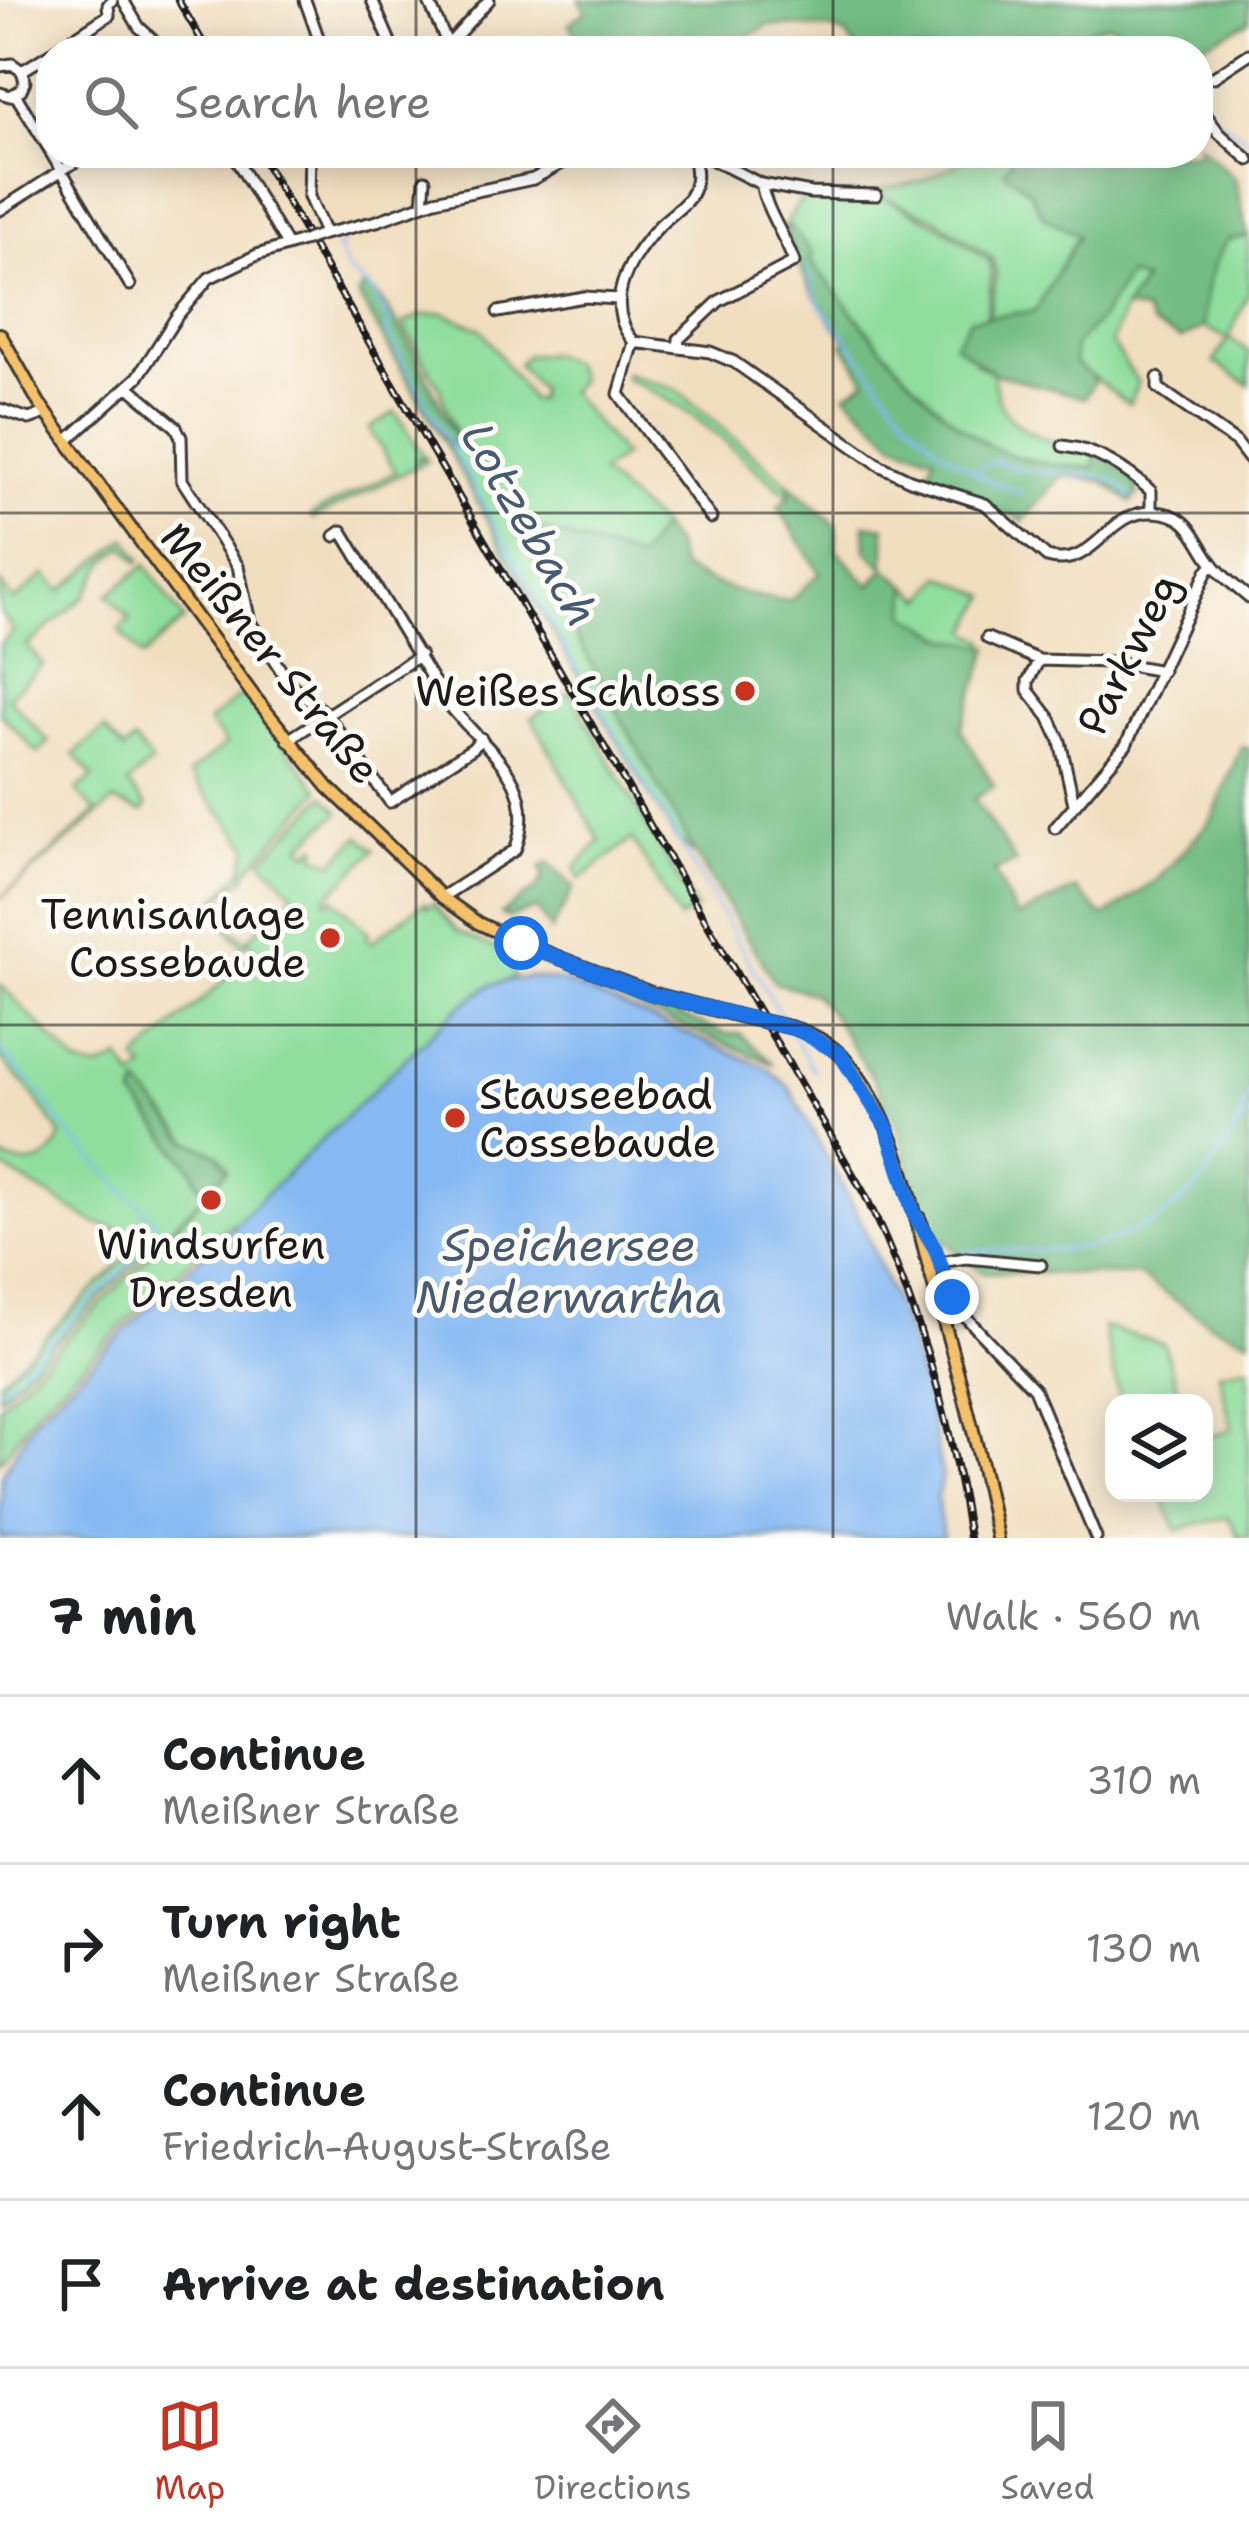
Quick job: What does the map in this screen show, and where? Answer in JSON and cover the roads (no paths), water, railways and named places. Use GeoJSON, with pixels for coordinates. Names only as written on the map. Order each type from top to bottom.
{"type":"FeatureCollection","features":[{"type":"Feature","properties":{"kind":"main road","name":"Meißner Straße"},"geometry":{"type":"LineString","coordinates":[[0,334],[46,413],[288,740],[328,787],[442,897],[478,923],[521,943],[651,994],[790,1027],[821,1040],[848,1062],[887,1128],[903,1177],[970,1414],[997,1538]]}},
{"type":"Feature","properties":{"kind":"street"},"geometry":{"type":"LineString","coordinates":[[112,0],[109,15],[115,20],[132,16]]}},
{"type":"Feature","properties":{"kind":"street"},"geometry":{"type":"LineString","coordinates":[[123,0],[151,36]]}},
{"type":"Feature","properties":{"kind":"street"},"geometry":{"type":"LineString","coordinates":[[305,0],[317,36]]}},
{"type":"Feature","properties":{"kind":"street"},"geometry":{"type":"LineString","coordinates":[[372,0],[388,36]]}},
{"type":"Feature","properties":{"kind":"street"},"geometry":{"type":"LineString","coordinates":[[428,0],[444,36]]}},
{"type":"Feature","properties":{"kind":"street"},"geometry":{"type":"LineString","coordinates":[[456,36],[489,0]]}},
{"type":"Feature","properties":{"kind":"street"},"geometry":{"type":"LineString","coordinates":[[77,36],[109,15]]}},
{"type":"Feature","properties":{"kind":"street"},"geometry":{"type":"LineString","coordinates":[[1213,77],[1249,54]]}},
{"type":"Feature","properties":{"kind":"street"},"geometry":{"type":"LineString","coordinates":[[22,71],[36,62]]}},
{"type":"Feature","properties":{"kind":"street"},"geometry":{"type":"LineString","coordinates":[[0,66],[12,64],[22,71],[24,85],[15,94],[0,93]]}},
{"type":"Feature","properties":{"kind":"street"},"geometry":{"type":"LineString","coordinates":[[15,94],[36,128]]}},
{"type":"Feature","properties":{"kind":"street"},"geometry":{"type":"LineString","coordinates":[[1213,125],[1249,160]]}},
{"type":"Feature","properties":{"kind":"street"},"geometry":{"type":"LineString","coordinates":[[0,210],[65,168]]}},
{"type":"Feature","properties":{"kind":"street"},"geometry":{"type":"LineString","coordinates":[[241,168],[287,245]]}},
{"type":"Feature","properties":{"kind":"street"},"geometry":{"type":"LineString","coordinates":[[310,168],[311,207],[322,234]]}},
{"type":"Feature","properties":{"kind":"street"},"geometry":{"type":"LineString","coordinates":[[68,440],[129,387],[177,316],[209,278],[224,269],[322,234],[533,179],[553,168]]}},
{"type":"Feature","properties":{"kind":"street"},"geometry":{"type":"LineString","coordinates":[[695,168],[691,195],[644,245],[618,299],[621,325],[634,342],[710,352],[742,366],[881,466],[985,504],[1047,557],[1079,557],[1124,517],[1151,511],[1169,515],[1195,531],[1213,565],[1249,598]]}},
{"type":"Feature","properties":{"kind":"street"},"geometry":{"type":"LineString","coordinates":[[730,168],[761,184],[811,193],[876,195]]}},
{"type":"Feature","properties":{"kind":"street"},"geometry":{"type":"LineString","coordinates":[[62,170],[130,286]]}},
{"type":"Feature","properties":{"kind":"street"},"geometry":{"type":"LineString","coordinates":[[423,204],[424,180]]}},
{"type":"Feature","properties":{"kind":"street"},"geometry":{"type":"LineString","coordinates":[[678,348],[679,339],[719,302],[794,262],[783,231],[766,208],[761,184]]}},
{"type":"Feature","properties":{"kind":"street"},"geometry":{"type":"LineString","coordinates":[[498,312],[584,297],[618,299]]}},
{"type":"Feature","properties":{"kind":"street"},"geometry":{"type":"LineString","coordinates":[[634,342],[620,394],[711,518]]}},
{"type":"Feature","properties":{"kind":"street"},"geometry":{"type":"LineString","coordinates":[[1158,378],[1158,388],[1236,442],[1249,459]]}},
{"type":"Feature","properties":{"kind":"street"},"geometry":{"type":"LineString","coordinates":[[129,387],[176,427],[181,437],[182,480],[238,566],[250,622],[289,683],[326,714],[390,802],[481,738]]}},
{"type":"Feature","properties":{"kind":"street"},"geometry":{"type":"LineString","coordinates":[[0,409],[29,419],[46,413]]}},
{"type":"Feature","properties":{"kind":"street"},"geometry":{"type":"LineString","coordinates":[[1063,446],[1097,453],[1132,473],[1151,490],[1151,511]]}},
{"type":"Feature","properties":{"kind":"street"},"geometry":{"type":"LineString","coordinates":[[335,536],[341,531],[457,716],[492,748],[520,794],[525,814],[522,832],[509,857],[442,897]]}},
{"type":"Feature","properties":{"kind":"street","name":"Parkweg"},"geometry":{"type":"LineString","coordinates":[[1054,828],[1126,745],[1213,565]]}},
{"type":"Feature","properties":{"kind":"street"},"geometry":{"type":"LineString","coordinates":[[988,638],[1039,659],[1112,662],[1162,671]]}},
{"type":"Feature","properties":{"kind":"street"},"geometry":{"type":"LineString","coordinates":[[288,740],[420,656]]}},
{"type":"Feature","properties":{"kind":"street"},"geometry":{"type":"LineString","coordinates":[[1039,659],[1028,690],[1049,716],[1060,741],[1074,804]]}},
{"type":"Feature","properties":{"kind":"street"},"geometry":{"type":"LineString","coordinates":[[914,1214],[965,1319],[1039,1397],[1096,1538]]}},
{"type":"Feature","properties":{"kind":"street"},"geometry":{"type":"LineString","coordinates":[[940,1262],[966,1258],[1041,1265]]}},
{"type":"Feature","properties":{"kind":"water","name":"Speichersee Niederwartha"},"geometry":{"type":"Polygon","coordinates":[[[530,977],[564,982],[700,1039],[767,1068],[789,1087],[861,1221],[907,1333],[928,1403],[942,1475],[937,1498],[943,1538],[0,1538],[2,1475],[36,1417],[458,1008],[490,985],[530,977]]]}},
{"type":"Feature","properties":{"kind":"waterway","name":"Lotzebach"},"geometry":{"type":"LineString","coordinates":[[1215,117],[1249,140]]}},
{"type":"Feature","properties":{"kind":"waterway","name":"Lotzebach"},"geometry":{"type":"LineString","coordinates":[[566,168],[533,186],[430,207],[345,236],[338,249],[348,270],[373,292],[390,323],[386,330],[525,579],[786,1024]]}},
{"type":"Feature","properties":{"kind":"waterway"},"geometry":{"type":"LineString","coordinates":[[806,270],[821,306],[907,417],[940,449],[988,480],[1022,493]]}},
{"type":"Feature","properties":{"kind":"waterway"},"geometry":{"type":"LineString","coordinates":[[977,469],[995,461],[1023,470],[1105,477],[1131,497]]}},
{"type":"Feature","properties":{"kind":"waterway","name":"Lotzebach"},"geometry":{"type":"LineString","coordinates":[[791,1032],[814,1071]]}},
{"type":"Feature","properties":{"kind":"waterway"},"geometry":{"type":"LineString","coordinates":[[0,1050],[41,1094],[65,1130],[156,1222],[158,1235]]}},
{"type":"Feature","properties":{"kind":"waterway"},"geometry":{"type":"LineString","coordinates":[[1237,1124],[1249,1092]]}},
{"type":"Feature","properties":{"kind":"waterway"},"geometry":{"type":"LineString","coordinates":[[957,1254],[1086,1247],[1137,1230],[1194,1190],[1249,1115]]}},
{"type":"Feature","properties":{"kind":"waterway"},"geometry":{"type":"LineString","coordinates":[[19,1371],[152,1241]]}},
{"type":"Feature","properties":{"kind":"waterway"},"geometry":{"type":"LineString","coordinates":[[0,1389],[13,1377]]}},
{"type":"Feature","properties":{"kind":"railway"},"geometry":{"type":"LineString","coordinates":[[178,0],[199,36]]}},
{"type":"Feature","properties":{"kind":"railway"},"geometry":{"type":"LineString","coordinates":[[268,168],[865,1195],[930,1362],[953,1449],[969,1538]]}},
{"type":"Feature","properties":{"kind":"place","name":"Weißes Schloss"},"geometry":{"type":"Point","coordinates":[745,691]}},
{"type":"Feature","properties":{"kind":"place","name":"Tennisanlage Cossebaude"},"geometry":{"type":"Point","coordinates":[330,938]}},
{"type":"Feature","properties":{"kind":"place","name":"Stauseebad Cossebaude"},"geometry":{"type":"Point","coordinates":[455,1118]}},
{"type":"Feature","properties":{"kind":"place","name":"Windsurfen Dresden"},"geometry":{"type":"Point","coordinates":[211,1200]}}]}
